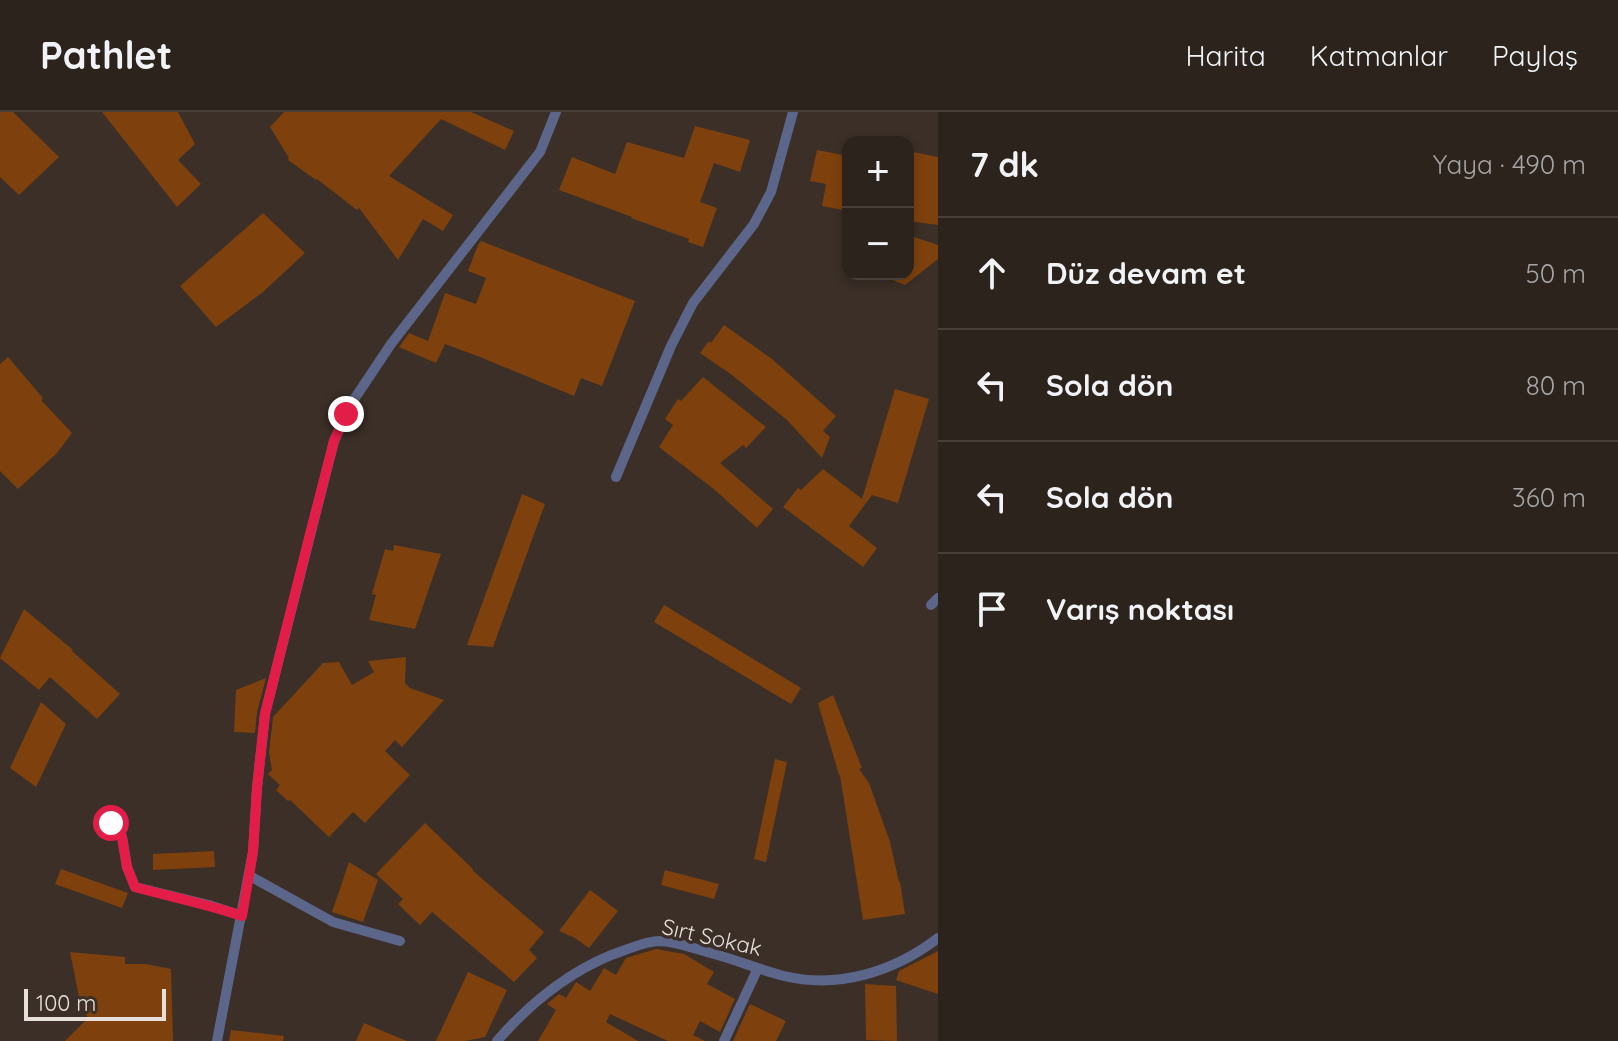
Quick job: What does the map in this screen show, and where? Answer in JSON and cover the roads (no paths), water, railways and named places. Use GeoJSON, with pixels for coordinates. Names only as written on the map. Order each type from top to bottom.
{"type":"FeatureCollection","features":[{"type":"Feature","properties":{"kind":"street"},"geometry":{"type":"LineString","coordinates":[[217,1041],[250,876],[265,714],[334,441],[353,401],[391,344],[540,152],[556,112]]}},
{"type":"Feature","properties":{"kind":"street"},"geometry":{"type":"LineString","coordinates":[[616,477],[671,346],[693,303],[754,224],[771,192],[793,112]]}},
{"type":"Feature","properties":{"kind":"street"},"geometry":{"type":"LineString","coordinates":[[111,823],[122,837],[127,867],[135,887],[242,916]]}},
{"type":"Feature","properties":{"kind":"street"},"geometry":{"type":"LineString","coordinates":[[250,876],[333,922],[400,941]]}},
{"type":"Feature","properties":{"kind":"street","name":"Sırt Sokak"},"geometry":{"type":"LineString","coordinates":[[497,1041],[543,996],[569,976],[609,955],[647,942],[682,945],[784,976],[812,981],[861,976],[896,964],[938,938]]}},
{"type":"Feature","properties":{"kind":"street"},"geometry":{"type":"LineString","coordinates":[[724,1041],[758,968]]}}]}
